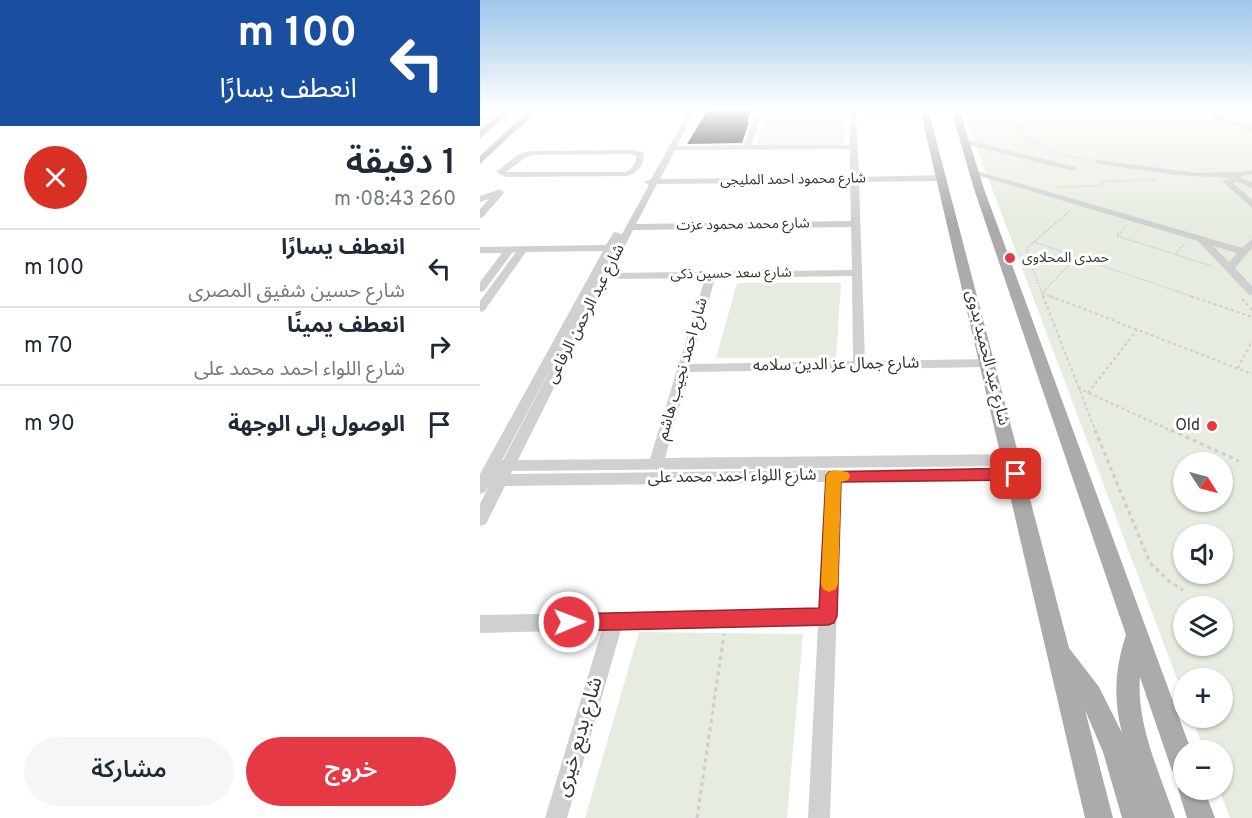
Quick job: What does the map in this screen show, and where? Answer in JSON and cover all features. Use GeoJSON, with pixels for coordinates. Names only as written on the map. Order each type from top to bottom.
{"type":"FeatureCollection","features":[{"type":"Feature","properties":{"kind":"main road","name":"شارع عبد الحميد بدوى"},"geometry":{"type":"LineString","coordinates":[[933,147],[1014,467],[1099,818]]}},
{"type":"Feature","properties":{"kind":"main road"},"geometry":{"type":"LineString","coordinates":[[965,147],[1174,740]]}},
{"type":"Feature","properties":{"kind":"main road"},"geometry":{"type":"LineString","coordinates":[[480,161],[485,152]]}},
{"type":"Feature","properties":{"kind":"main road"},"geometry":{"type":"LineString","coordinates":[[1137,635],[1128,661],[1126,691],[1134,729],[1161,818]]}},
{"type":"Feature","properties":{"kind":"main road"},"geometry":{"type":"LineString","coordinates":[[1060,654],[1086,687],[1106,722],[1114,741],[1136,818]]}},
{"type":"Feature","properties":{"kind":"main road"},"geometry":{"type":"LineString","coordinates":[[1195,800],[1201,818]]}},
{"type":"Feature","properties":{"kind":"street","name":"شارع عبد الرحمن الرفاعى"},"geometry":{"type":"LineString","coordinates":[[480,519],[492,466],[612,252],[667,147]]}},
{"type":"Feature","properties":{"kind":"street"},"geometry":{"type":"LineString","coordinates":[[672,148],[734,147]]}},
{"type":"Feature","properties":{"kind":"street"},"geometry":{"type":"LineString","coordinates":[[854,147],[859,365]]}},
{"type":"Feature","properties":{"kind":"street"},"geometry":{"type":"LineString","coordinates":[[986,147],[1073,170]]}},
{"type":"Feature","properties":{"kind":"street","name":"شارع عبد الرحمن الرفاعى"},"geometry":{"type":"LineString","coordinates":[[488,483],[508,466],[605,276],[612,252],[631,227],[650,181],[672,148]]}},
{"type":"Feature","properties":{"kind":"street"},"geometry":{"type":"LineString","coordinates":[[480,199],[499,191],[518,175],[627,174],[635,170],[641,155],[630,152],[531,153],[524,155],[500,172],[503,175],[518,175]]}},
{"type":"Feature","properties":{"kind":"street"},"geometry":{"type":"LineString","coordinates":[[1099,162],[1200,175],[1235,175],[1252,172]]}},
{"type":"Feature","properties":{"kind":"street"},"geometry":{"type":"LineString","coordinates":[[973,171],[1244,252]]}},
{"type":"Feature","properties":{"kind":"street","name":"شارع محمود احمد المليجى"},"geometry":{"type":"LineString","coordinates":[[650,181],[940,178]]}},
{"type":"Feature","properties":{"kind":"street"},"geometry":{"type":"LineString","coordinates":[[1252,185],[1239,179],[1226,181],[1252,205]]}},
{"type":"Feature","properties":{"kind":"street"},"geometry":{"type":"LineString","coordinates":[[482,212],[497,197],[499,191]]}},
{"type":"Feature","properties":{"kind":"street","name":"شارع محمد محمود عزت"},"geometry":{"type":"LineString","coordinates":[[631,227],[856,224]]}},
{"type":"Feature","properties":{"kind":"street"},"geometry":{"type":"LineString","coordinates":[[1201,240],[1252,292]]}},
{"type":"Feature","properties":{"kind":"street"},"geometry":{"type":"LineString","coordinates":[[1230,268],[1252,242]]}},
{"type":"Feature","properties":{"kind":"street"},"geometry":{"type":"LineString","coordinates":[[480,250],[513,253],[612,252]]}},
{"type":"Feature","properties":{"kind":"street"},"geometry":{"type":"LineString","coordinates":[[480,257],[513,253]]}},
{"type":"Feature","properties":{"kind":"street"},"geometry":{"type":"LineString","coordinates":[[480,289],[513,253]]}},
{"type":"Feature","properties":{"kind":"street"},"geometry":{"type":"LineString","coordinates":[[480,309],[513,253]]}},
{"type":"Feature","properties":{"kind":"street","name":"شارع سعد حسين ذكى"},"geometry":{"type":"LineString","coordinates":[[605,276],[857,273]]}},
{"type":"Feature","properties":{"kind":"street","name":"شارع احمد نجيب هاشم"},"geometry":{"type":"LineString","coordinates":[[656,464],[711,275]]}},
{"type":"Feature","properties":{"kind":"street","name":"شارع جمال عز الدين سلامه"},"geometry":{"type":"LineString","coordinates":[[684,368],[988,363]]}},
{"type":"Feature","properties":{"kind":"street","name":"شارع اللواء احمد محمد على"},"geometry":{"type":"LineString","coordinates":[[492,466],[656,464],[1014,467]]}},
{"type":"Feature","properties":{"kind":"street","name":"شارع اللواء احمد محمد على"},"geometry":{"type":"LineString","coordinates":[[488,483],[834,476],[1014,467]]}},
{"type":"Feature","properties":{"kind":"street"},"geometry":{"type":"LineString","coordinates":[[819,818],[834,476]]}},
{"type":"Feature","properties":{"kind":"street"},"geometry":{"type":"LineString","coordinates":[[480,624],[828,616]]}},
{"type":"Feature","properties":{"kind":"street","name":"شارع بديع خيرى"},"geometry":{"type":"LineString","coordinates":[[556,818],[614,621]]}},
{"type":"Feature","properties":{"kind":"path"},"geometry":{"type":"LineString","coordinates":[[1042,147],[1049,151],[1099,162]]}},
{"type":"Feature","properties":{"kind":"path"},"geometry":{"type":"LineString","coordinates":[[1035,190],[1101,186],[1104,181],[1159,180]]}},
{"type":"Feature","properties":{"kind":"path"},"geometry":{"type":"LineString","coordinates":[[1080,203],[1033,242],[1028,247],[1027,254],[1078,388],[1150,563],[1170,582],[1183,590]]}},
{"type":"Feature","properties":{"kind":"path"},"geometry":{"type":"LineString","coordinates":[[1133,219],[1117,236],[1214,267],[1206,259]]}},
{"type":"Feature","properties":{"kind":"path"},"geometry":{"type":"LineString","coordinates":[[1179,239],[1189,242]]}},
{"type":"Feature","properties":{"kind":"path"},"geometry":{"type":"LineString","coordinates":[[1033,242],[1252,317]]}},
{"type":"Feature","properties":{"kind":"path"},"geometry":{"type":"LineString","coordinates":[[1042,293],[1077,257]]}},
{"type":"Feature","properties":{"kind":"path"},"geometry":{"type":"LineString","coordinates":[[1237,292],[1252,310]]}},
{"type":"Feature","properties":{"kind":"path"},"geometry":{"type":"LineString","coordinates":[[1042,293],[1252,374]]}},
{"type":"Feature","properties":{"kind":"path"},"geometry":{"type":"LineString","coordinates":[[1088,393],[1137,330]]}},
{"type":"Feature","properties":{"kind":"path"},"geometry":{"type":"LineString","coordinates":[[1238,369],[1252,341]]}},
{"type":"Feature","properties":{"kind":"path"},"geometry":{"type":"LineString","coordinates":[[1078,388],[1239,461]]}},
{"type":"Feature","properties":{"kind":"path"},"geometry":{"type":"LineString","coordinates":[[697,818],[726,619]]}},
{"type":"Feature","properties":{"kind":"shaded area"},"geometry":{"type":"Polygon","coordinates":[[[976,147],[1252,147],[1252,818],[1230,818],[1223,800],[1233,800],[1233,740],[1200,740],[1196,728],[1233,728],[1233,668],[1173,668],[976,147]]]}},
{"type":"Feature","properties":{"kind":"shaded area"},"geometry":{"type":"Polygon","coordinates":[[[737,283],[841,283],[836,358],[716,358],[737,283]]]}},
{"type":"Feature","properties":{"kind":"shaded area"},"geometry":{"type":"Polygon","coordinates":[[[639,632],[803,634],[787,818],[585,818],[639,632]]]}},
{"type":"Feature","properties":{"kind":"slow traffic"},"geometry":{"type":"LineString","coordinates":[[829,584],[834,476],[842,476]]}},
{"type":"Feature","properties":{"kind":"place","name":"حمدى المحلاوى"},"geometry":{"type":"Point","coordinates":[1010,258]}},
{"type":"Feature","properties":{"kind":"place","name":"Old"},"geometry":{"type":"Point","coordinates":[1212,426]}},
{"type":"Feature","properties":{"kind":"route"},"geometry":{"type":"LineString","coordinates":[[569,622],[828,616],[834,476],[1016,474]]}}]}
